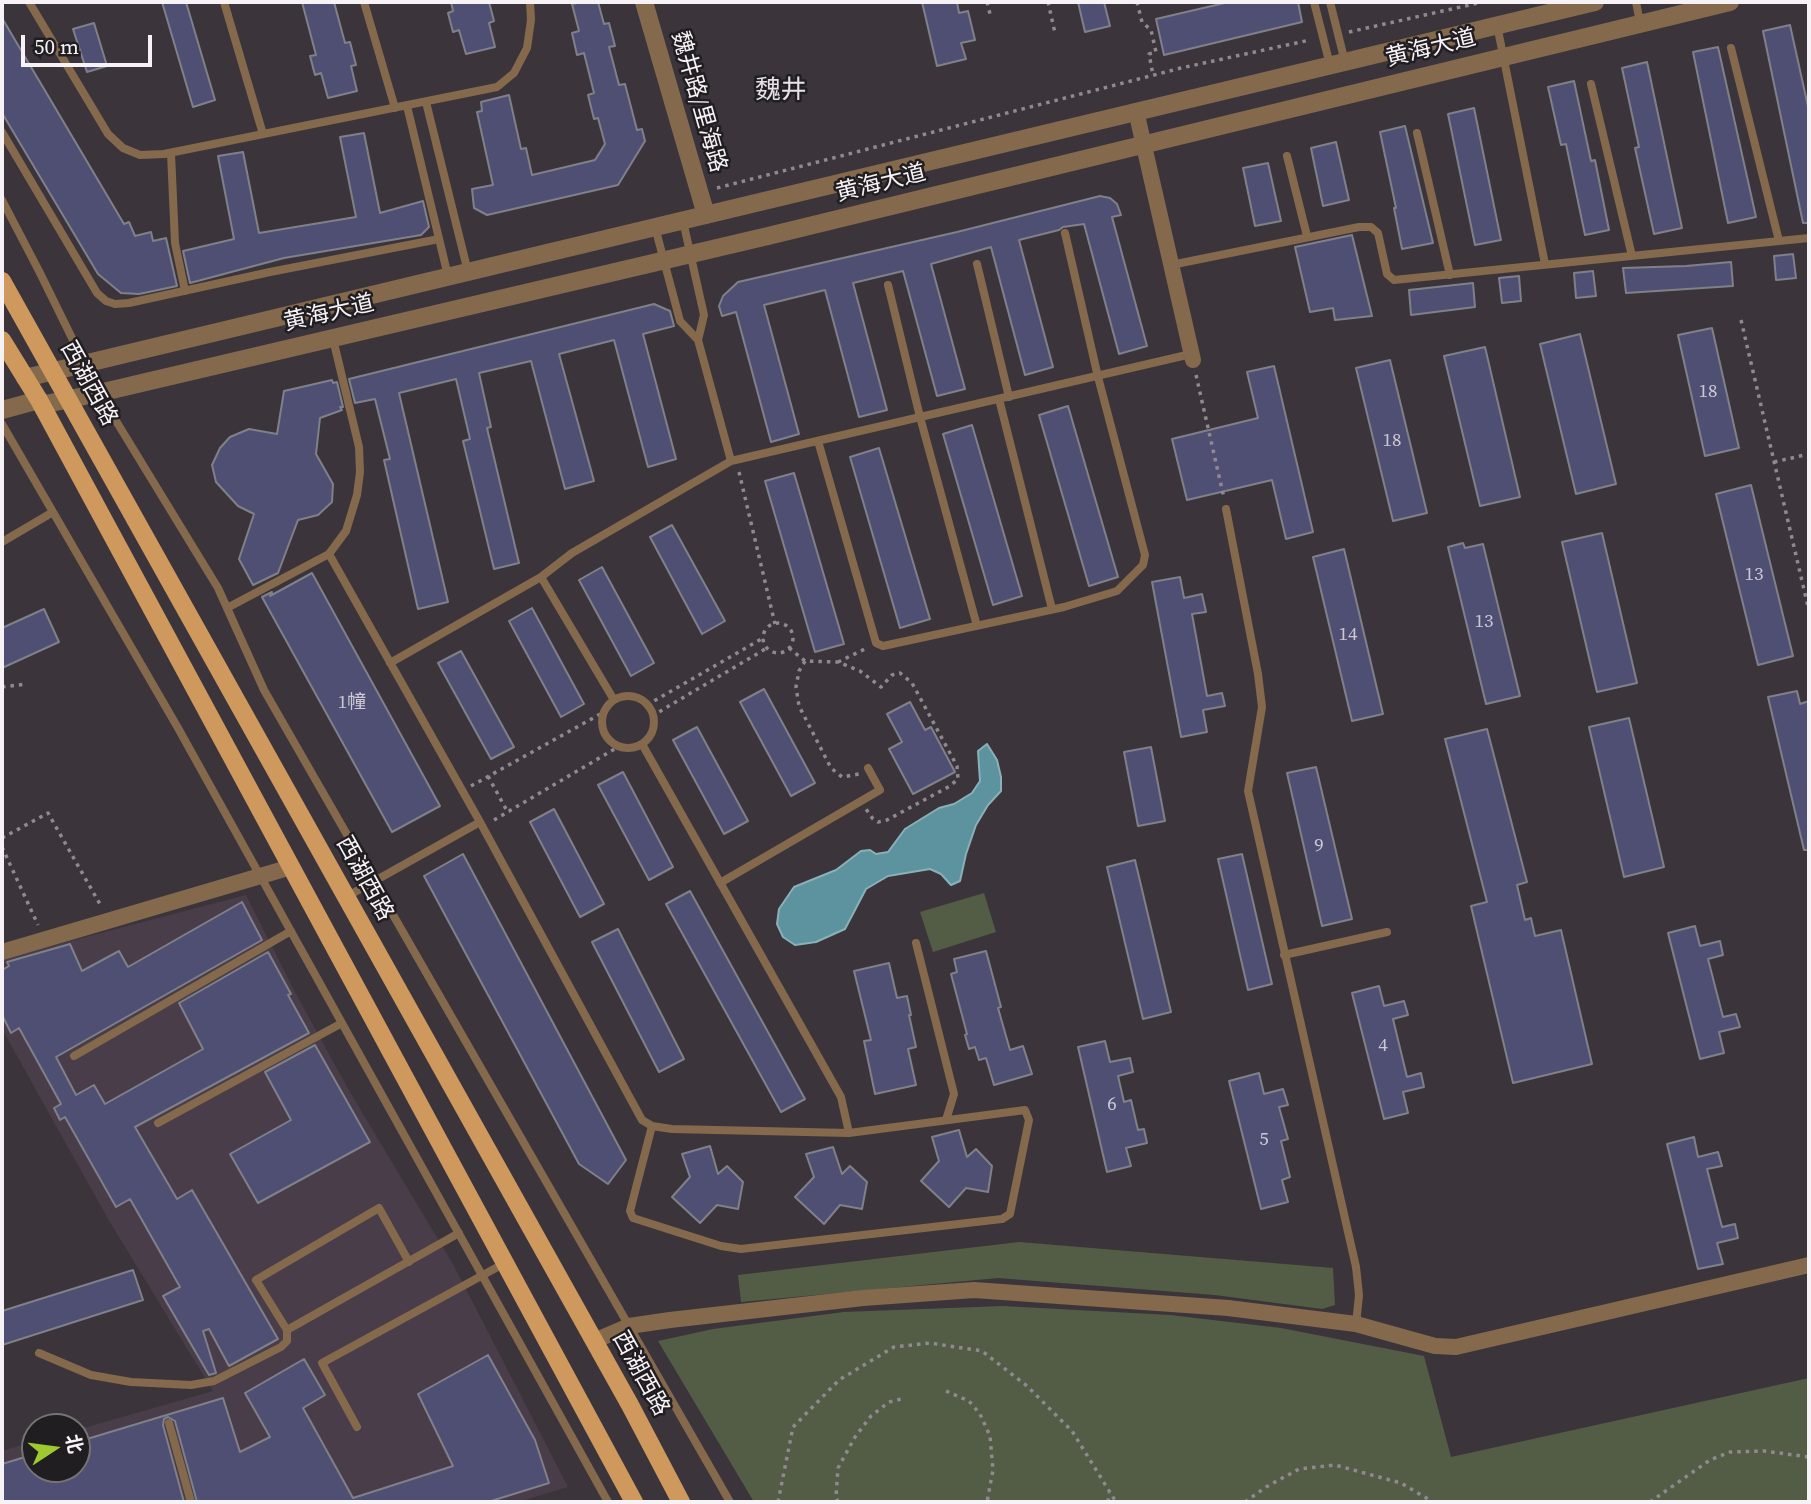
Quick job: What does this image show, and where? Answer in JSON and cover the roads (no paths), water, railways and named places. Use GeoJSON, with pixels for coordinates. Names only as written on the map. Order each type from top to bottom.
{"type":"FeatureCollection","features":[{"type":"Feature","properties":{"kind":"main road","name":"西湖西路"},"geometry":{"type":"LineString","coordinates":[[2,281],[594,1341],[681,1502]]}},
{"type":"Feature","properties":{"kind":"main road"},"geometry":{"type":"LineString","coordinates":[[2,340],[8,360],[25,378],[40,402],[634,1502]]}},
{"type":"Feature","properties":{"kind":"main road"},"geometry":{"type":"LineString","coordinates":[[562,1367],[626,1502]]}},
{"type":"Feature","properties":{"kind":"main road"},"geometry":{"type":"LineString","coordinates":[[640,1424],[687,1502]]}},
{"type":"Feature","properties":{"kind":"street","name":"魏井路/里海路"},"geometry":{"type":"LineString","coordinates":[[644,2],[706,215]]}},
{"type":"Feature","properties":{"kind":"street","name":"黄海大道"},"geometry":{"type":"LineString","coordinates":[[25,378],[1594,2]]}},
{"type":"Feature","properties":{"kind":"street","name":"黄海大道"},"geometry":{"type":"LineString","coordinates":[[2,410],[99,393],[690,255],[1730,2]]}},
{"type":"Feature","properties":{"kind":"street"},"geometry":{"type":"LineString","coordinates":[[1136,111],[1192,357]]}},
{"type":"Feature","properties":{"kind":"street"},"geometry":{"type":"LineString","coordinates":[[2,952],[291,867]]}},
{"type":"Feature","properties":{"kind":"street"},"geometry":{"type":"LineString","coordinates":[[594,1341],[629,1326],[863,1298],[974,1290],[1228,1308],[1356,1324],[1435,1346],[1457,1347],[1809,1265]]}},
{"type":"Feature","properties":{"kind":"lane"},"geometry":{"type":"LineString","coordinates":[[29,2],[108,134],[123,148],[140,155],[171,153],[498,87],[514,73],[527,48],[531,20],[530,2]]}},
{"type":"Feature","properties":{"kind":"lane"},"geometry":{"type":"LineString","coordinates":[[224,2],[263,134]]}},
{"type":"Feature","properties":{"kind":"lane"},"geometry":{"type":"LineString","coordinates":[[364,2],[395,108]]}},
{"type":"Feature","properties":{"kind":"lane"},"geometry":{"type":"LineString","coordinates":[[1314,2],[1323,38],[1337,64]]}},
{"type":"Feature","properties":{"kind":"lane"},"geometry":{"type":"LineString","coordinates":[[1330,2],[1338,34],[1337,64]]}},
{"type":"Feature","properties":{"kind":"lane"},"geometry":{"type":"LineString","coordinates":[[1636,2],[1640,23]]}},
{"type":"Feature","properties":{"kind":"lane"},"geometry":{"type":"LineString","coordinates":[[1497,25],[1545,264]]}},
{"type":"Feature","properties":{"kind":"lane"},"geometry":{"type":"LineString","coordinates":[[1731,48],[1779,241]]}},
{"type":"Feature","properties":{"kind":"lane"},"geometry":{"type":"LineString","coordinates":[[1591,84],[1632,256]]}},
{"type":"Feature","properties":{"kind":"lane"},"geometry":{"type":"LineString","coordinates":[[426,102],[468,272]]}},
{"type":"Feature","properties":{"kind":"lane"},"geometry":{"type":"LineString","coordinates":[[407,106],[449,277]]}},
{"type":"Feature","properties":{"kind":"lane"},"geometry":{"type":"LineString","coordinates":[[2,132],[77,261],[97,293],[106,302],[129,303],[439,239]]}},
{"type":"Feature","properties":{"kind":"lane"},"geometry":{"type":"LineString","coordinates":[[1417,133],[1450,275]]}},
{"type":"Feature","properties":{"kind":"lane"},"geometry":{"type":"LineString","coordinates":[[171,153],[175,243],[185,291]]}},
{"type":"Feature","properties":{"kind":"lane"},"geometry":{"type":"LineString","coordinates":[[1287,156],[1307,236]]}},
{"type":"Feature","properties":{"kind":"lane"},"geometry":{"type":"LineString","coordinates":[[2,200],[99,393],[218,588],[264,690],[730,1502]]}},
{"type":"Feature","properties":{"kind":"lane"},"geometry":{"type":"LineString","coordinates":[[682,221],[704,315],[698,340]]}},
{"type":"Feature","properties":{"kind":"lane"},"geometry":{"type":"LineString","coordinates":[[1171,265],[1348,228],[1371,227],[1378,233],[1387,274],[1390,278],[1401,280],[1809,238]]}},
{"type":"Feature","properties":{"kind":"lane"},"geometry":{"type":"LineString","coordinates":[[655,228],[680,321],[698,340],[734,460]]}},
{"type":"Feature","properties":{"kind":"lane"},"geometry":{"type":"LineString","coordinates":[[818,441],[876,643],[883,646],[977,626],[1117,591],[1143,565],[1146,555],[1098,377],[1065,233]]}},
{"type":"Feature","properties":{"kind":"lane"},"geometry":{"type":"LineString","coordinates":[[977,264],[1009,397]]}},
{"type":"Feature","properties":{"kind":"lane"},"geometry":{"type":"LineString","coordinates":[[888,285],[920,417],[977,626]]}},
{"type":"Feature","properties":{"kind":"lane"},"geometry":{"type":"LineString","coordinates":[[227,608],[329,554],[345,531],[357,495],[359,447],[333,339]]}},
{"type":"Feature","properties":{"kind":"lane"},"geometry":{"type":"LineString","coordinates":[[390,663],[541,577],[572,553],[734,460],[1192,357]]}},
{"type":"Feature","properties":{"kind":"lane"},"geometry":{"type":"LineString","coordinates":[[999,399],[1052,609]]}},
{"type":"Feature","properties":{"kind":"lane"},"geometry":{"type":"LineString","coordinates":[[2,424],[178,728],[608,1502]]}},
{"type":"Feature","properties":{"kind":"lane"},"geometry":{"type":"LineString","coordinates":[[1226,509],[1262,707],[1248,791],[1356,1267],[1359,1295],[1356,1324]]}},
{"type":"Feature","properties":{"kind":"lane"},"geometry":{"type":"LineString","coordinates":[[2,542],[53,512]]}},
{"type":"Feature","properties":{"kind":"lane"},"geometry":{"type":"LineString","coordinates":[[329,554],[481,824],[642,1120],[652,1126],[673,1129],[849,1133],[1024,1110],[1029,1120],[1010,1214],[1002,1219],[741,1249],[721,1246],[633,1218],[630,1211],[652,1126]]}},
{"type":"Feature","properties":{"kind":"lane"},"geometry":{"type":"LineString","coordinates":[[541,577],[614,700]]}},
{"type":"Feature","properties":{"kind":"lane"},"geometry":{"type":"LineString","coordinates":[[631,697],[647,705],[652,716],[652,730],[642,744],[635,747],[618,747],[611,742],[603,729],[604,712],[614,700],[631,697]]}},
{"type":"Feature","properties":{"kind":"lane"},"geometry":{"type":"LineString","coordinates":[[642,744],[841,1097],[849,1133]]}},
{"type":"Feature","properties":{"kind":"lane"},"geometry":{"type":"LineString","coordinates":[[720,883],[880,790],[868,768]]}},
{"type":"Feature","properties":{"kind":"lane"},"geometry":{"type":"LineString","coordinates":[[346,897],[481,824]]}},
{"type":"Feature","properties":{"kind":"lane"},"geometry":{"type":"LineString","coordinates":[[74,1056],[291,931]]}},
{"type":"Feature","properties":{"kind":"lane"},"geometry":{"type":"LineString","coordinates":[[1284,955],[1387,932]]}},
{"type":"Feature","properties":{"kind":"lane"},"geometry":{"type":"LineString","coordinates":[[916,943],[954,1094],[946,1120]]}},
{"type":"Feature","properties":{"kind":"lane"},"geometry":{"type":"LineString","coordinates":[[158,1124],[342,1023]]}},
{"type":"Feature","properties":{"kind":"lane"},"geometry":{"type":"LineString","coordinates":[[39,1353],[91,1375],[131,1382],[191,1385],[214,1381],[281,1347],[287,1341],[287,1330],[256,1280],[379,1209],[409,1262]]}},
{"type":"Feature","properties":{"kind":"lane"},"geometry":{"type":"LineString","coordinates":[[287,1330],[459,1233]]}},
{"type":"Feature","properties":{"kind":"lane"},"geometry":{"type":"LineString","coordinates":[[357,1427],[321,1363],[505,1263]]}},
{"type":"Feature","properties":{"kind":"lane"},"geometry":{"type":"LineString","coordinates":[[169,1423],[191,1502]]}},
{"type":"Feature","properties":{"kind":"water"},"geometry":{"type":"Polygon","coordinates":[[[987,744],[997,760],[1001,791],[988,805],[976,825],[960,881],[951,885],[941,874],[930,869],[888,876],[866,889],[845,929],[816,942],[795,945],[783,937],[777,924],[779,909],[794,887],[836,870],[861,851],[870,850],[876,854],[888,852],[905,829],[939,808],[954,804],[972,793],[980,781],[978,751],[987,744]]]}},
{"type":"Feature","properties":{"kind":"district","name":"魏井"},"geometry":{"type":"Point","coordinates":[781,91]}}]}
